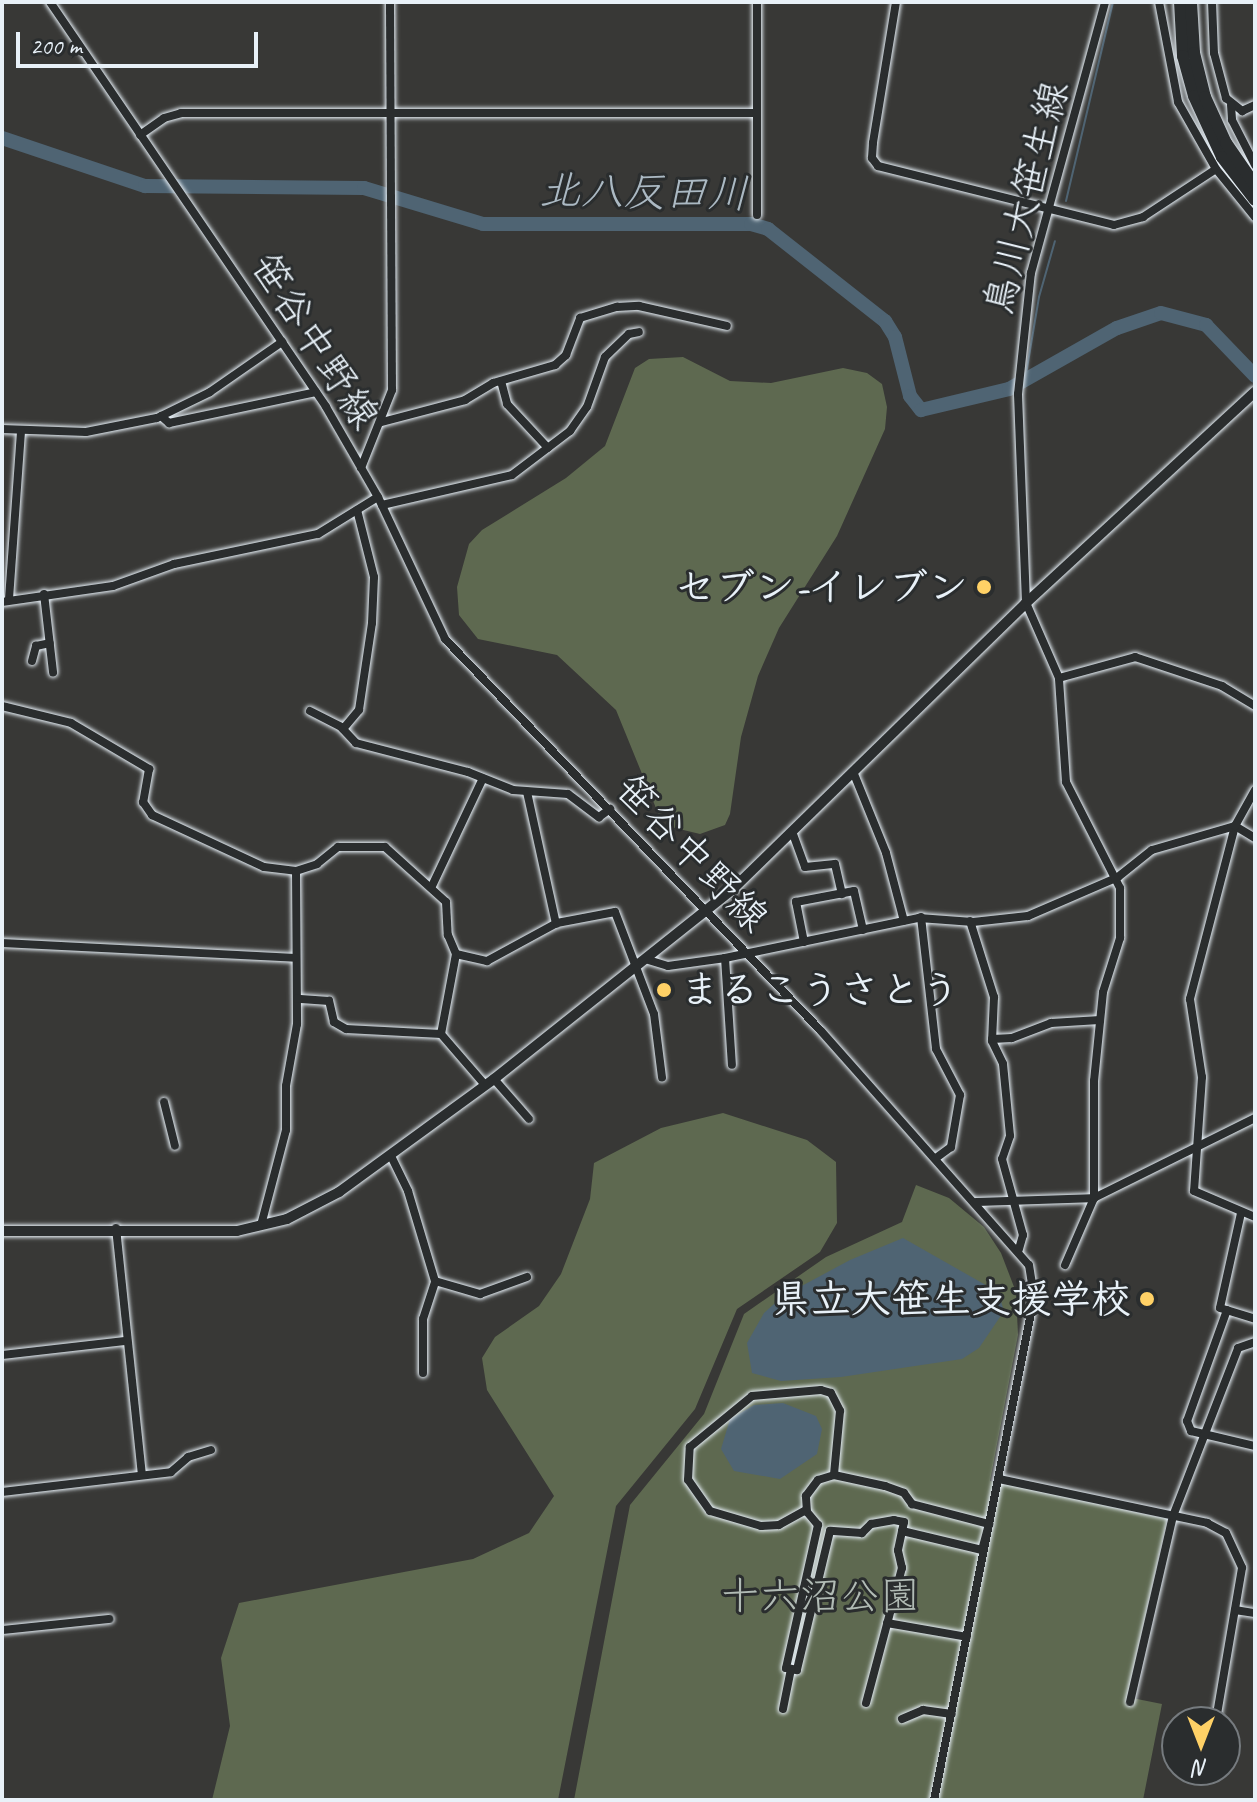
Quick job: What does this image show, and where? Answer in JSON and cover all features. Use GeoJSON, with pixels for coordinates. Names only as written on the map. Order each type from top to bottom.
{"type":"FeatureCollection","features":[{"type":"Feature","properties":{"kind":"highway"},"geometry":{"type":"LineString","coordinates":[[1180,2],[1183,56],[1194,96],[1222,157],[1255,200]]}},
{"type":"Feature","properties":{"kind":"highway"},"geometry":{"type":"LineString","coordinates":[[1191,2],[1194,53],[1205,97],[1226,143],[1255,185]]}},
{"type":"Feature","properties":{"kind":"main road"},"geometry":{"type":"LineString","coordinates":[[2,1231],[116,1228],[220,1232],[261,1225],[315,1206],[391,1156],[706,911],[793,834],[1026,603],[1255,392]]}},
{"type":"Feature","properties":{"kind":"street","name":"笹谷中野線"},"geometry":{"type":"LineString","coordinates":[[50,2],[316,392],[380,501],[445,639],[747,954],[1019,1249],[1035,1284],[1034,1298],[934,1800]]}},
{"type":"Feature","properties":{"kind":"street"},"geometry":{"type":"LineString","coordinates":[[361,468],[382,422],[392,390],[390,2]]}},
{"type":"Feature","properties":{"kind":"street"},"geometry":{"type":"LineString","coordinates":[[757,2],[757,215]]}},
{"type":"Feature","properties":{"kind":"street"},"geometry":{"type":"LineString","coordinates":[[896,2],[874,163],[1100,224],[1129,223],[1216,169]]}},
{"type":"Feature","properties":{"kind":"street","name":"鳥川大笹生線"},"geometry":{"type":"LineString","coordinates":[[1026,603],[1018,394],[1031,273],[1105,2]]}},
{"type":"Feature","properties":{"kind":"street"},"geometry":{"type":"LineString","coordinates":[[1159,2],[1178,102],[1216,169],[1255,217]]}},
{"type":"Feature","properties":{"kind":"street"},"geometry":{"type":"LineString","coordinates":[[1212,2],[1214,53],[1232,120],[1255,165]]}},
{"type":"Feature","properties":{"kind":"street"},"geometry":{"type":"LineString","coordinates":[[1230,105],[1242,111],[1255,105]]}},
{"type":"Feature","properties":{"kind":"street"},"geometry":{"type":"LineString","coordinates":[[140,135],[174,114],[756,113]]}},
{"type":"Feature","properties":{"kind":"street"},"geometry":{"type":"LineString","coordinates":[[382,422],[465,400],[501,381],[562,361],[580,318],[617,307],[639,306],[727,326]]}},
{"type":"Feature","properties":{"kind":"street"},"geometry":{"type":"LineString","coordinates":[[21,430],[4,601],[113,586],[174,564],[318,534],[357,510],[380,501],[512,475],[548,448],[580,418],[605,357],[629,334],[639,332]]}},
{"type":"Feature","properties":{"kind":"street"},"geometry":{"type":"LineString","coordinates":[[2,429],[86,432],[161,416],[210,392],[282,342]]}},
{"type":"Feature","properties":{"kind":"street"},"geometry":{"type":"LineString","coordinates":[[501,381],[507,404],[548,448]]}},
{"type":"Feature","properties":{"kind":"street"},"geometry":{"type":"LineString","coordinates":[[161,416],[169,423],[316,392]]}},
{"type":"Feature","properties":{"kind":"street"},"geometry":{"type":"LineString","coordinates":[[343,729],[359,710],[372,623],[374,577],[357,510]]}},
{"type":"Feature","properties":{"kind":"street"},"geometry":{"type":"LineString","coordinates":[[44,594],[53,672]]}},
{"type":"Feature","properties":{"kind":"street"},"geometry":{"type":"LineString","coordinates":[[1026,603],[1059,678],[1066,782],[1118,877],[1120,938],[1100,1020],[1094,1198],[1065,1265]]}},
{"type":"Feature","properties":{"kind":"street"},"geometry":{"type":"LineString","coordinates":[[32,661],[36,646],[50,643]]}},
{"type":"Feature","properties":{"kind":"street"},"geometry":{"type":"LineString","coordinates":[[1059,678],[1135,657],[1222,686],[1255,706]]}},
{"type":"Feature","properties":{"kind":"street"},"geometry":{"type":"LineString","coordinates":[[2,706],[71,723],[149,769],[143,802],[152,815],[264,867],[296,871],[317,864],[338,847],[385,847],[432,886],[447,905],[448,935],[456,954],[441,1034]]}},
{"type":"Feature","properties":{"kind":"street"},"geometry":{"type":"LineString","coordinates":[[310,711],[343,729],[356,743],[527,792],[568,794],[599,817],[610,809]]}},
{"type":"Feature","properties":{"kind":"street"},"geometry":{"type":"LineString","coordinates":[[854,774],[886,853],[904,921]]}},
{"type":"Feature","properties":{"kind":"street"},"geometry":{"type":"LineString","coordinates":[[432,886],[483,778]]}},
{"type":"Feature","properties":{"kind":"street"},"geometry":{"type":"LineString","coordinates":[[1255,790],[1235,826],[1190,999],[1202,1077],[1195,1149],[1195,1196],[1255,1217]]}},
{"type":"Feature","properties":{"kind":"street"},"geometry":{"type":"LineString","coordinates":[[527,792],[556,924]]}},
{"type":"Feature","properties":{"kind":"street"},"geometry":{"type":"LineString","coordinates":[[641,961],[668,966],[725,958],[921,917],[970,921],[1028,916],[1118,877],[1152,850],[1235,826],[1255,838]]}},
{"type":"Feature","properties":{"kind":"street"},"geometry":{"type":"LineString","coordinates":[[793,834],[805,867],[835,864],[842,894]]}},
{"type":"Feature","properties":{"kind":"street"},"geometry":{"type":"LineString","coordinates":[[261,1225],[286,1130],[297,999],[296,871]]}},
{"type":"Feature","properties":{"kind":"street"},"geometry":{"type":"LineString","coordinates":[[804,942],[796,902],[854,891],[863,930]]}},
{"type":"Feature","properties":{"kind":"street"},"geometry":{"type":"LineString","coordinates":[[456,954],[487,961],[556,924],[615,912],[641,961],[654,1014],[662,1077]]}},
{"type":"Feature","properties":{"kind":"street"},"geometry":{"type":"LineString","coordinates":[[921,917],[936,1049],[960,1095],[951,1147],[936,1158]]}},
{"type":"Feature","properties":{"kind":"street"},"geometry":{"type":"LineString","coordinates":[[970,921],[990,977],[992,1039],[1003,1064],[1010,1136],[1002,1159],[1023,1235],[1019,1249]]}},
{"type":"Feature","properties":{"kind":"street"},"geometry":{"type":"LineString","coordinates":[[2,943],[296,958]]}},
{"type":"Feature","properties":{"kind":"street"},"geometry":{"type":"LineString","coordinates":[[725,958],[732,1065]]}},
{"type":"Feature","properties":{"kind":"street"},"geometry":{"type":"LineString","coordinates":[[297,999],[329,1001],[334,1022],[346,1029],[441,1034],[529,1119]]}},
{"type":"Feature","properties":{"kind":"street"},"geometry":{"type":"LineString","coordinates":[[992,1039],[1012,1038],[1051,1023],[1100,1020]]}},
{"type":"Feature","properties":{"kind":"street"},"geometry":{"type":"LineString","coordinates":[[164,1102],[175,1146]]}},
{"type":"Feature","properties":{"kind":"street"},"geometry":{"type":"LineString","coordinates":[[974,1202],[1014,1197],[1094,1198],[1255,1118]]}},
{"type":"Feature","properties":{"kind":"street"},"geometry":{"type":"LineString","coordinates":[[391,1156],[408,1191],[435,1281],[423,1319],[423,1373]]}},
{"type":"Feature","properties":{"kind":"street"},"geometry":{"type":"LineString","coordinates":[[1241,1213],[1220,1308],[1255,1319]]}},
{"type":"Feature","properties":{"kind":"street"},"geometry":{"type":"LineString","coordinates":[[116,1228],[125,1341],[142,1475]]}},
{"type":"Feature","properties":{"kind":"street"},"geometry":{"type":"LineString","coordinates":[[435,1281],[480,1294],[527,1277]]}},
{"type":"Feature","properties":{"kind":"street"},"geometry":{"type":"LineString","coordinates":[[1227,1310],[1187,1421],[1191,1431],[1255,1446]]}},
{"type":"Feature","properties":{"kind":"street"},"geometry":{"type":"LineString","coordinates":[[2,1355],[125,1341]]}},
{"type":"Feature","properties":{"kind":"street"},"geometry":{"type":"LineString","coordinates":[[1130,1702],[1173,1516],[1238,1348],[1255,1342]]}},
{"type":"Feature","properties":{"kind":"street"},"geometry":{"type":"LineString","coordinates":[[834,1475],[840,1411],[831,1393],[821,1390],[761,1392],[727,1412],[690,1447],[686,1463],[692,1492],[718,1515],[753,1526],[775,1526],[806,1510],[813,1485],[834,1475],[885,1486],[904,1493],[912,1504],[989,1524],[982,1550],[902,1531]]}},
{"type":"Feature","properties":{"kind":"street"},"geometry":{"type":"LineString","coordinates":[[2,1492],[171,1472],[188,1457],[211,1450]]}},
{"type":"Feature","properties":{"kind":"street"},"geometry":{"type":"LineString","coordinates":[[999,1479],[1207,1523],[1226,1533],[1235,1546],[1242,1568],[1218,1706]]}},
{"type":"Feature","properties":{"kind":"street"},"geometry":{"type":"LineString","coordinates":[[806,1510],[818,1525],[786,1668],[797,1670],[830,1531],[862,1533],[871,1524],[894,1520],[904,1522],[898,1550],[902,1568],[866,1703]]}},
{"type":"Feature","properties":{"kind":"street"},"geometry":{"type":"LineString","coordinates":[[1235,1610],[1255,1613]]}},
{"type":"Feature","properties":{"kind":"street"},"geometry":{"type":"LineString","coordinates":[[2,1630],[109,1619]]}},
{"type":"Feature","properties":{"kind":"street"},"geometry":{"type":"LineString","coordinates":[[887,1623],[967,1637]]}},
{"type":"Feature","properties":{"kind":"street"},"geometry":{"type":"LineString","coordinates":[[783,1709],[791,1669]]}},
{"type":"Feature","properties":{"kind":"street"},"geometry":{"type":"LineString","coordinates":[[902,1719],[923,1710],[952,1714]]}},
{"type":"Feature","properties":{"kind":"green space"},"geometry":{"type":"Polygon","coordinates":[[[683,357],[730,381],[771,383],[843,368],[867,373],[882,384],[887,407],[885,429],[837,536],[779,628],[758,676],[741,737],[730,814],[725,825],[700,834],[671,827],[658,813],[616,710],[557,655],[478,639],[459,615],[457,587],[469,544],[482,530],[566,478],[605,446],[635,368],[649,359],[683,357]]]}},
{"type":"Feature","properties":{"kind":"green space"},"geometry":{"type":"Polygon","coordinates":[[[723,1113],[807,1140],[836,1162],[837,1223],[820,1252],[737,1309],[695,1409],[616,1506],[558,1800],[212,1800],[230,1726],[221,1658],[239,1603],[473,1559],[529,1533],[554,1496],[487,1390],[482,1358],[495,1337],[539,1306],[561,1274],[590,1199],[594,1163],[661,1128],[723,1113]]]}},
{"type":"Feature","properties":{"kind":"green space","name":"十六沼公園"},"geometry":{"type":"Polygon","coordinates":[[[916,1185],[949,1198],[984,1227],[1001,1253],[1016,1292],[1018,1335],[990,1481],[1167,1519],[1127,1697],[1162,1704],[1143,1800],[574,1800],[630,1505],[704,1414],[744,1314],[826,1257],[902,1222],[916,1185]]]}},
{"type":"Feature","properties":{"kind":"water"},"geometry":{"type":"Polygon","coordinates":[[[903,1238],[998,1292],[1004,1311],[979,1348],[962,1359],[841,1377],[781,1381],[752,1373],[747,1343],[764,1313],[783,1296],[850,1260],[903,1238]]]}},
{"type":"Feature","properties":{"kind":"water"},"geometry":{"type":"Polygon","coordinates":[[[783,1403],[816,1416],[822,1429],[817,1454],[780,1479],[734,1471],[721,1449],[730,1419],[754,1405],[783,1403]]]}},
{"type":"Feature","properties":{"kind":"waterway"},"geometry":{"type":"LineString","coordinates":[[1066,201],[1113,2]]}},
{"type":"Feature","properties":{"kind":"waterway","name":"北八反田川"},"geometry":{"type":"LineString","coordinates":[[2,138],[145,186],[364,188],[483,224],[751,224],[768,229],[885,321],[895,337],[910,396],[921,410],[1009,389],[1117,328],[1161,313],[1206,325],[1255,376]]}},
{"type":"Feature","properties":{"kind":"waterway"},"geometry":{"type":"LineString","coordinates":[[1025,380],[1039,297],[1055,241]]}},
{"type":"Feature","properties":{"kind":"place","name":"セブン-イレブン"},"geometry":{"type":"Point","coordinates":[984,587]}},
{"type":"Feature","properties":{"kind":"place","name":"まるこうさとう"},"geometry":{"type":"Point","coordinates":[664,990]}},
{"type":"Feature","properties":{"kind":"place","name":"県立大笹生支援学校"},"geometry":{"type":"Point","coordinates":[1147,1299]}}]}
